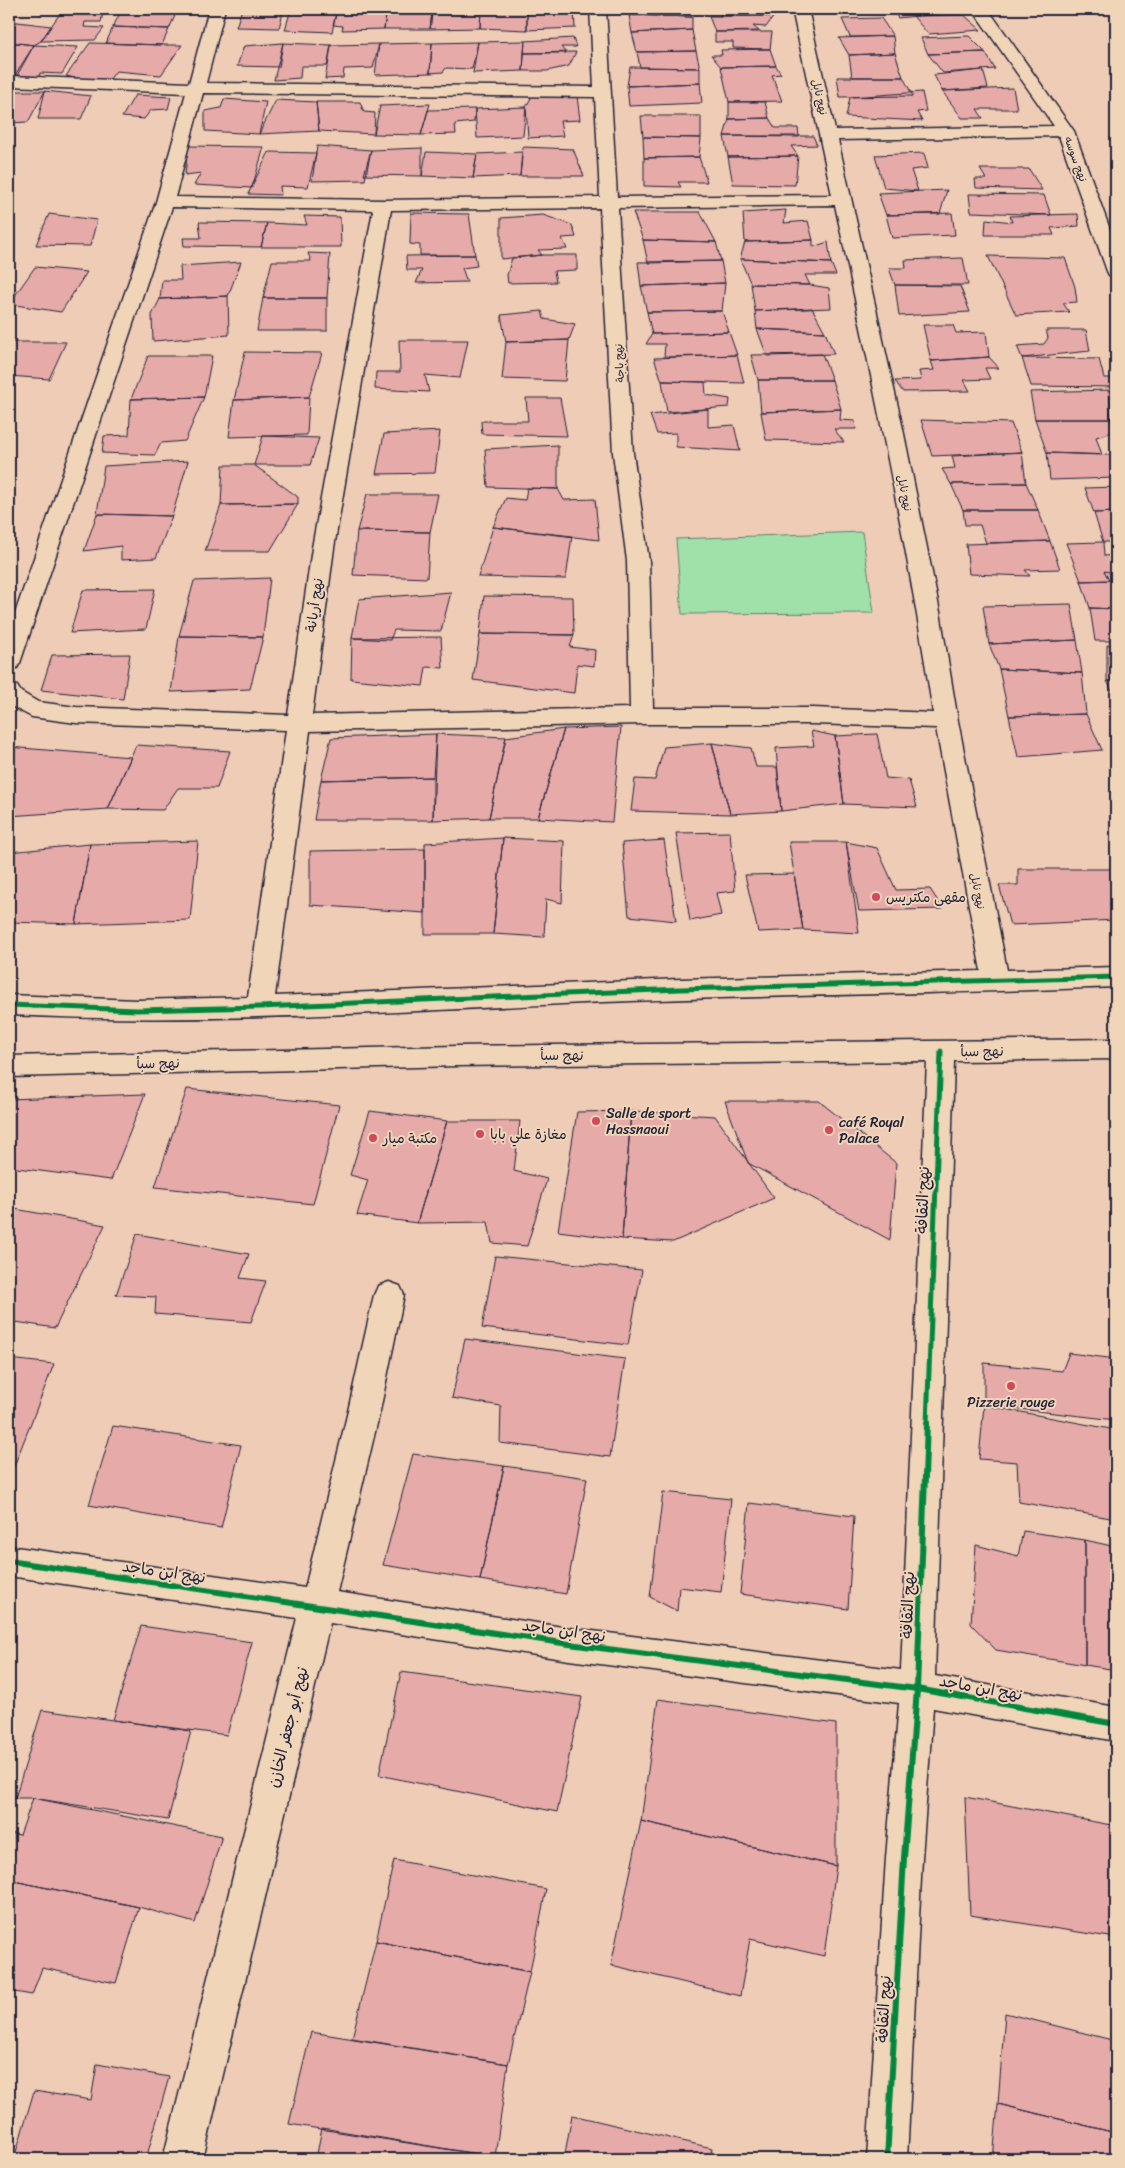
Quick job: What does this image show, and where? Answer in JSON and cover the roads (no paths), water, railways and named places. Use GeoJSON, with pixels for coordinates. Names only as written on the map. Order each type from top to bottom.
{"type":"FeatureCollection","features":[{"type":"Feature","properties":{"kind":"street"},"geometry":{"type":"LineString","coordinates":[[9,662],[165,202],[181,138],[198,88],[217,9]]}},
{"type":"Feature","properties":{"kind":"street","name":"نهج باجة"},"geometry":{"type":"LineString","coordinates":[[598,9],[623,453],[638,561],[642,716]]}},
{"type":"Feature","properties":{"kind":"street","name":"نهج نابل"},"geometry":{"type":"LineString","coordinates":[[800,9],[896,448],[929,612],[946,721],[996,980]]}},
{"type":"Feature","properties":{"kind":"street","name":"نهج سوسه"},"geometry":{"type":"LineString","coordinates":[[980,9],[1066,131],[1116,271]]}},
{"type":"Feature","properties":{"kind":"street"},"geometry":{"type":"LineString","coordinates":[[9,81],[198,88],[603,92]]}},
{"type":"Feature","properties":{"kind":"street"},"geometry":{"type":"LineString","coordinates":[[829,135],[1066,131]]}},
{"type":"Feature","properties":{"kind":"street"},"geometry":{"type":"LineString","coordinates":[[165,202],[382,205],[842,200]]}},
{"type":"Feature","properties":{"kind":"street","name":"نهج أريانة"},"geometry":{"type":"LineString","coordinates":[[260,1007],[322,548],[382,205]]}},
{"type":"Feature","properties":{"kind":"street"},"geometry":{"type":"LineString","coordinates":[[9,691],[13,697],[32,709],[76,715],[297,723],[642,716],[813,716],[946,721]]}},
{"type":"Feature","properties":{"kind":"street"},"geometry":{"type":"LineString","coordinates":[[13,1011],[260,1007],[680,989],[1116,977]]}},
{"type":"Feature","properties":{"kind":"street","name":"نهج سبأ"},"geometry":{"type":"LineString","coordinates":[[9,1066],[457,1056],[1116,1049]]}},
{"type":"Feature","properties":{"kind":"street","name":"نهج الثقافة"},"geometry":{"type":"LineString","coordinates":[[887,2159],[904,1868],[917,1689],[940,1051]]}},
{"type":"Feature","properties":{"kind":"street","name":"نهج أبو جعفر الخازن"},"geometry":{"type":"LineString","coordinates":[[183,2159],[364,1411],[389,1295]]}},
{"type":"Feature","properties":{"kind":"street","name":"نهج ابن ماجد"},"geometry":{"type":"LineString","coordinates":[[9,1561],[316,1605],[568,1644],[917,1689],[1116,1724]]}},
{"type":"Feature","properties":{"kind":"place","name":"مقهى مكتريس"},"geometry":{"type":"Point","coordinates":[876,897]}},
{"type":"Feature","properties":{"kind":"place","name":"Salle de sport Hassnaoui"},"geometry":{"type":"Point","coordinates":[596,1121]}},
{"type":"Feature","properties":{"kind":"place","name":"café Royal Palace"},"geometry":{"type":"Point","coordinates":[829,1130]}},
{"type":"Feature","properties":{"kind":"place","name":"مغازة علي بابا"},"geometry":{"type":"Point","coordinates":[480,1134]}},
{"type":"Feature","properties":{"kind":"place","name":"مكتبة ميار"},"geometry":{"type":"Point","coordinates":[373,1138]}},
{"type":"Feature","properties":{"kind":"place","name":"Pizzerie rouge"},"geometry":{"type":"Point","coordinates":[1011,1386]}}]}
